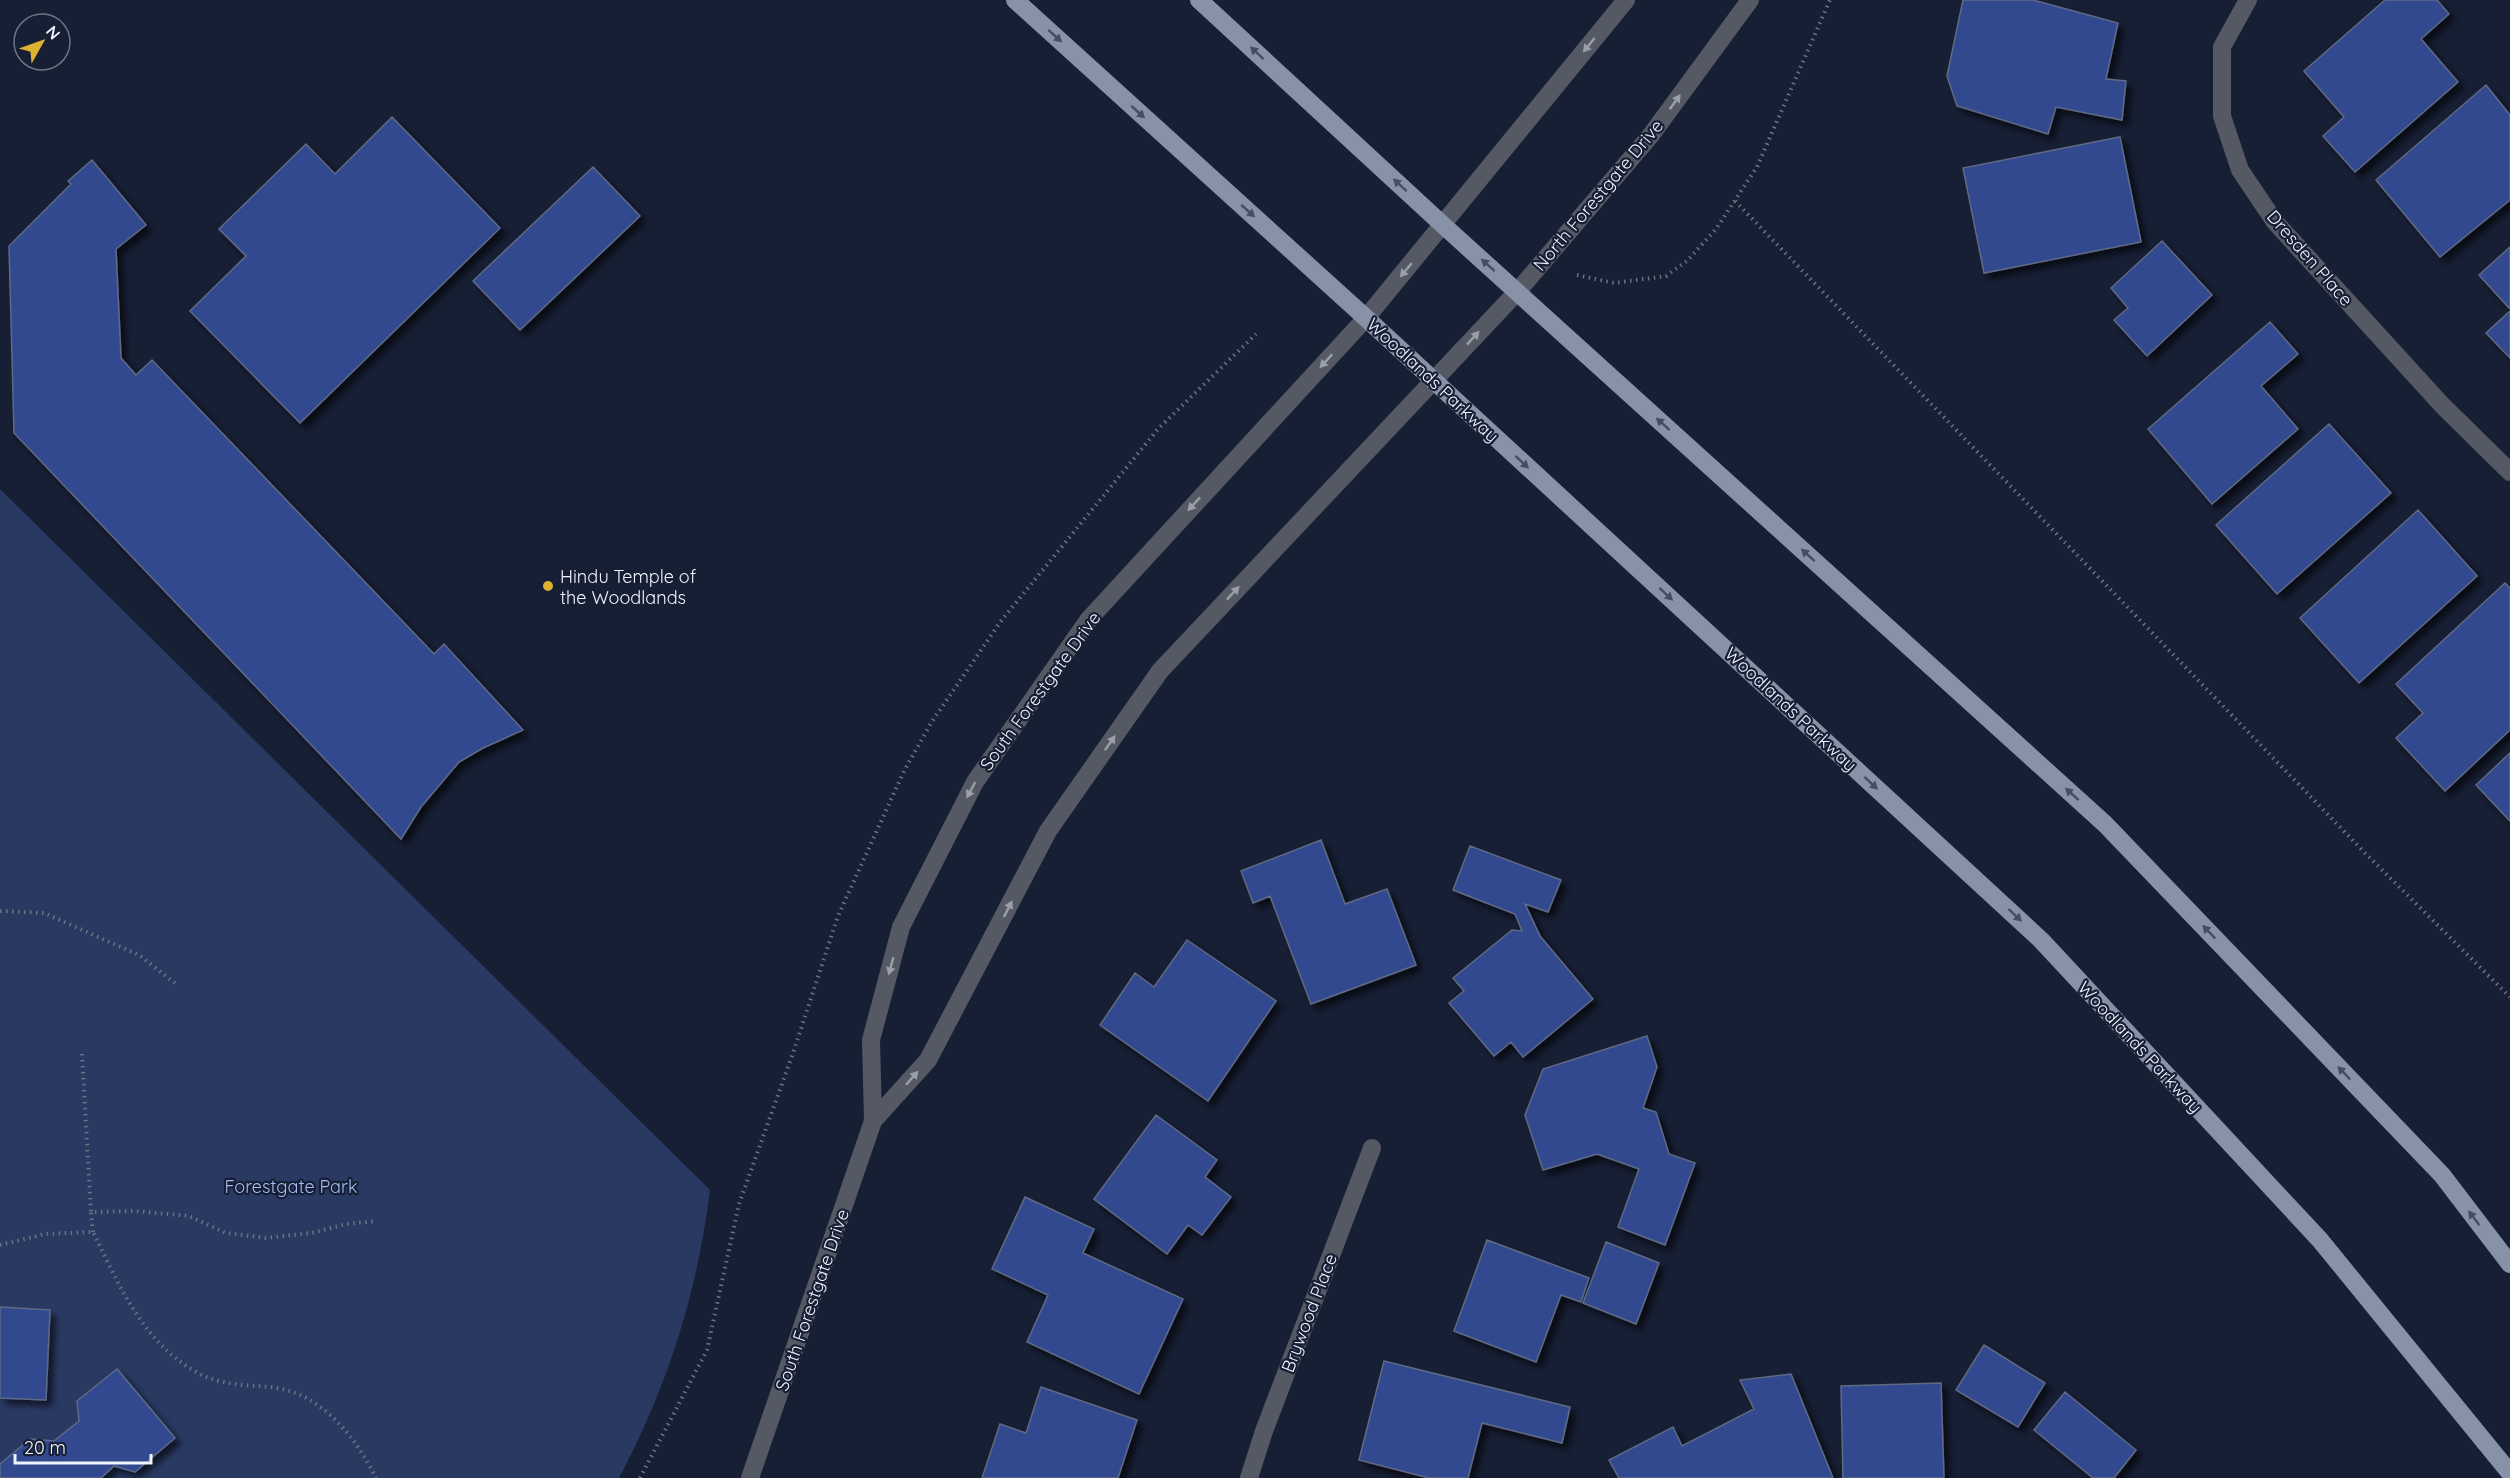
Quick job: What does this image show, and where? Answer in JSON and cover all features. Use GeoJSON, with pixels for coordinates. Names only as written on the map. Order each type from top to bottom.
{"type":"FeatureCollection","features":[{"type":"Feature","properties":{"kind":"main road","name":"Woodlands Parkway"},"geometry":{"type":"LineString","coordinates":[[1015,0],[1366,318],[2041,940],[2320,1240],[2510,1473]]}},
{"type":"Feature","properties":{"kind":"main road"},"geometry":{"type":"LineString","coordinates":[[1199,0],[1443,225],[2105,824],[2442,1175],[2510,1264]]}},
{"type":"Feature","properties":{"kind":"street"},"geometry":{"type":"LineString","coordinates":[[1443,225],[1626,0]]}},
{"type":"Feature","properties":{"kind":"street","name":"North Forestgate Drive"},"geometry":{"type":"LineString","coordinates":[[1433,380],[1517,292],[1651,135],[1750,0]]}},
{"type":"Feature","properties":{"kind":"street","name":"Dresden Place"},"geometry":{"type":"LineString","coordinates":[[2248,0],[2222,47],[2222,116],[2240,170],[2275,222],[2442,405],[2510,472]]}},
{"type":"Feature","properties":{"kind":"street","name":"South Forestgate Drive"},"geometry":{"type":"LineString","coordinates":[[750,1478],[873,1121],[871,1040],[901,927],[975,782],[1089,619],[1366,318],[1443,225]]}},
{"type":"Feature","properties":{"kind":"street","name":"South Forestgate Drive"},"geometry":{"type":"LineString","coordinates":[[873,1121],[928,1060],[1048,831],[1160,670],[1433,380]]}},
{"type":"Feature","properties":{"kind":"street","name":"Brywood Place"},"geometry":{"type":"LineString","coordinates":[[1249,1478],[1264,1431],[1372,1148]]}},
{"type":"Feature","properties":{"kind":"path"},"geometry":{"type":"LineString","coordinates":[[1573,274],[1614,283],[1666,276],[1688,261],[1716,229],[1757,167],[1830,0]]}},
{"type":"Feature","properties":{"kind":"path"},"geometry":{"type":"LineString","coordinates":[[1735,201],[2358,845],[2510,997]]}},
{"type":"Feature","properties":{"kind":"path"},"geometry":{"type":"LineString","coordinates":[[0,911],[44,913],[139,955],[176,984]]}},
{"type":"Feature","properties":{"kind":"path"},"geometry":{"type":"LineString","coordinates":[[82,1054],[93,1232],[123,1295],[155,1340],[175,1358],[199,1373],[220,1381],[251,1387],[271,1387],[295,1394],[316,1404],[336,1419],[376,1478]]}},
{"type":"Feature","properties":{"kind":"path"},"geometry":{"type":"LineString","coordinates":[[91,1212],[135,1211],[189,1215],[226,1233],[266,1238],[376,1221]]}},
{"type":"Feature","properties":{"kind":"path"},"geometry":{"type":"LineString","coordinates":[[0,1245],[45,1234],[93,1232]]}},
{"type":"Feature","properties":{"kind":"green space","name":"Forestgate Park"},"geometry":{"type":"Polygon","coordinates":[[[0,489],[710,1190],[697,1266],[678,1338],[652,1408],[619,1478],[0,1478],[0,489]]]}},
{"type":"Feature","properties":{"kind":"building"},"geometry":{"type":"Polygon","coordinates":[[[1963,0],[2033,0],[2118,23],[2106,79],[2126,81],[2122,120],[2056,107],[2048,134],[1957,106],[1947,76],[1963,0]]]}},
{"type":"Feature","properties":{"kind":"building"},"geometry":{"type":"Polygon","coordinates":[[[2385,0],[2437,0],[2449,14],[2421,39],[2458,82],[2355,172],[2323,136],[2344,117],[2304,71],[2385,0]]]}},
{"type":"Feature","properties":{"kind":"building"},"geometry":{"type":"Polygon","coordinates":[[[2486,85],[2510,115],[2510,200],[2440,257],[2376,180],[2486,85]]]}},
{"type":"Feature","properties":{"kind":"building"},"geometry":{"type":"Polygon","coordinates":[[[392,117],[500,228],[300,423],[190,311],[246,256],[219,229],[306,144],[335,174],[392,117]]]}},
{"type":"Feature","properties":{"kind":"building"},"geometry":{"type":"Polygon","coordinates":[[[2120,137],[2141,242],[1984,273],[1963,168],[2120,137]]]}},
{"type":"Feature","properties":{"kind":"building"},"geometry":{"type":"Polygon","coordinates":[[[92,160],[146,225],[116,249],[121,358],[136,375],[152,360],[434,654],[444,644],[523,730],[459,762],[421,807],[401,839],[14,433],[9,246],[71,184],[68,181],[92,160]]]}},
{"type":"Feature","properties":{"kind":"building"},"geometry":{"type":"Polygon","coordinates":[[[593,167],[640,216],[520,330],[473,281],[593,167]]]}},
{"type":"Feature","properties":{"kind":"building"},"geometry":{"type":"Polygon","coordinates":[[[2162,241],[2212,295],[2147,356],[2114,320],[2128,308],[2111,288],[2162,241]]]}},
{"type":"Feature","properties":{"kind":"building"},"geometry":{"type":"Polygon","coordinates":[[[2510,247],[2510,309],[2479,275],[2510,247]]]}},
{"type":"Feature","properties":{"kind":"building"},"geometry":{"type":"Polygon","coordinates":[[[2510,311],[2510,358],[2486,333],[2510,311]]]}},
{"type":"Feature","properties":{"kind":"building"},"geometry":{"type":"Polygon","coordinates":[[[2270,322],[2298,354],[2261,386],[2298,429],[2212,504],[2148,429],[2270,322]]]}},
{"type":"Feature","properties":{"kind":"building"},"geometry":{"type":"Polygon","coordinates":[[[2329,424],[2391,493],[2277,594],[2216,525],[2329,424]]]}},
{"type":"Feature","properties":{"kind":"building"},"geometry":{"type":"Polygon","coordinates":[[[2418,510],[2477,576],[2359,683],[2300,618],[2418,510]]]}},
{"type":"Feature","properties":{"kind":"building"},"geometry":{"type":"Polygon","coordinates":[[[2505,583],[2510,588],[2510,730],[2445,791],[2396,738],[2423,713],[2396,684],[2505,583]]]}},
{"type":"Feature","properties":{"kind":"building"},"geometry":{"type":"Polygon","coordinates":[[[2510,753],[2510,821],[2476,785],[2510,753]]]}},
{"type":"Feature","properties":{"kind":"building"},"geometry":{"type":"Polygon","coordinates":[[[1321,840],[1345,904],[1387,889],[1416,965],[1311,1004],[1270,896],[1253,903],[1241,871],[1321,840]]]}},
{"type":"Feature","properties":{"kind":"building"},"geometry":{"type":"Polygon","coordinates":[[[1470,846],[1561,880],[1548,912],[1525,904],[1540,936],[1593,999],[1523,1057],[1511,1042],[1494,1056],[1449,1003],[1464,991],[1453,978],[1512,930],[1522,931],[1515,914],[1453,890],[1470,846]]]}},
{"type":"Feature","properties":{"kind":"building"},"geometry":{"type":"Polygon","coordinates":[[[1187,940],[1276,1001],[1208,1101],[1100,1025],[1135,973],[1154,987],[1187,940]]]}},
{"type":"Feature","properties":{"kind":"building"},"geometry":{"type":"Polygon","coordinates":[[[1647,1036],[1657,1067],[1643,1108],[1656,1112],[1669,1154],[1695,1163],[1665,1245],[1618,1227],[1639,1169],[1597,1154],[1543,1170],[1525,1115],[1543,1069],[1647,1036]]]}},
{"type":"Feature","properties":{"kind":"building"},"geometry":{"type":"Polygon","coordinates":[[[1156,1115],[1217,1160],[1205,1177],[1231,1197],[1202,1235],[1188,1225],[1167,1254],[1094,1199],[1156,1115]]]}},
{"type":"Feature","properties":{"kind":"building"},"geometry":{"type":"Polygon","coordinates":[[[1025,1197],[1094,1229],[1083,1253],[1183,1299],[1139,1394],[1027,1342],[1048,1295],[992,1269],[1025,1197]]]}},
{"type":"Feature","properties":{"kind":"building"},"geometry":{"type":"Polygon","coordinates":[[[1487,1240],[1589,1278],[1581,1302],[1561,1295],[1536,1362],[1454,1331],[1487,1240]]]}},
{"type":"Feature","properties":{"kind":"building"},"geometry":{"type":"Polygon","coordinates":[[[1606,1242],[1659,1263],[1636,1324],[1583,1303],[1606,1242]]]}},
{"type":"Feature","properties":{"kind":"building"},"geometry":{"type":"Polygon","coordinates":[[[0,1307],[50,1310],[46,1400],[0,1398],[0,1307]]]}},
{"type":"Feature","properties":{"kind":"building"},"geometry":{"type":"Polygon","coordinates":[[[1984,1345],[2045,1383],[2018,1427],[1956,1390],[1984,1345]]]}},
{"type":"Feature","properties":{"kind":"building"},"geometry":{"type":"Polygon","coordinates":[[[1384,1361],[1570,1407],[1562,1443],[1482,1423],[1468,1478],[1429,1478],[1359,1460],[1384,1361]]]}},
{"type":"Feature","properties":{"kind":"building"},"geometry":{"type":"Polygon","coordinates":[[[117,1369],[175,1438],[135,1472],[114,1466],[101,1478],[0,1478],[0,1464],[30,1439],[54,1441],[79,1421],[77,1401],[117,1369]]]}},
{"type":"Feature","properties":{"kind":"building"},"geometry":{"type":"Polygon","coordinates":[[[1791,1374],[1833,1478],[1619,1478],[1609,1460],[1673,1427],[1682,1446],[1754,1409],[1740,1380],[1791,1374]]]}},
{"type":"Feature","properties":{"kind":"building"},"geometry":{"type":"Polygon","coordinates":[[[1941,1383],[1944,1478],[1843,1478],[1841,1386],[1941,1383]]]}},
{"type":"Feature","properties":{"kind":"building"},"geometry":{"type":"Polygon","coordinates":[[[1041,1387],[1137,1420],[1118,1478],[982,1478],[1000,1424],[1026,1433],[1041,1387]]]}},
{"type":"Feature","properties":{"kind":"building"},"geometry":{"type":"Polygon","coordinates":[[[2065,1392],[2136,1450],[2114,1478],[2093,1478],[2034,1430],[2065,1392]]]}},
{"type":"Feature","properties":{"kind":"place","name":"Hindu Temple of the Woodlands"},"geometry":{"type":"Point","coordinates":[548,586]}}]}
